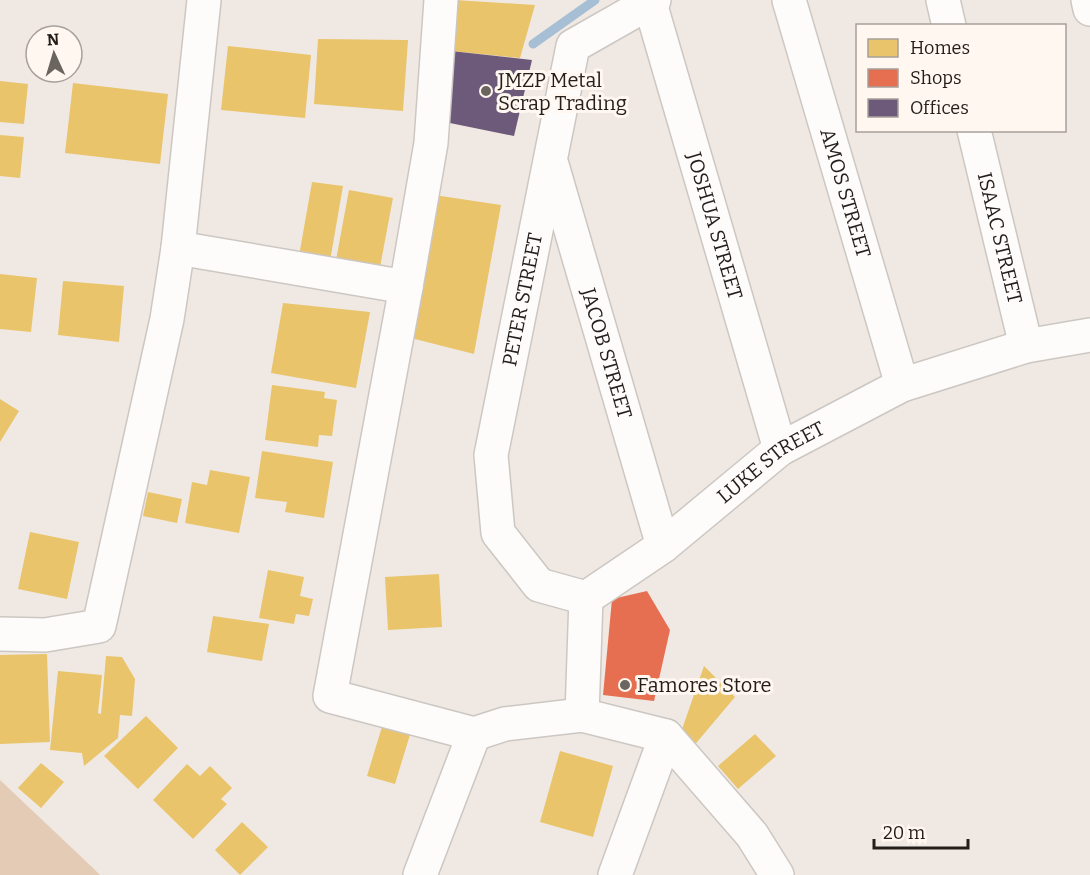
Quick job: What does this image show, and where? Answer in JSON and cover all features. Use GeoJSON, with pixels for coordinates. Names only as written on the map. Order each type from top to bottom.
{"type":"FeatureCollection","features":[{"type":"Feature","properties":{"kind":"street"},"geometry":{"type":"LineString","coordinates":[[0,634],[45,635],[99,626],[167,319],[178,248],[204,0]]}},
{"type":"Feature","properties":{"kind":"street"},"geometry":{"type":"LineString","coordinates":[[441,0],[432,143],[330,696],[474,734],[506,724],[582,715],[666,736],[752,835],[777,875]]}},
{"type":"Feature","properties":{"kind":"street","name":"AMOS STREET"},"geometry":{"type":"LineString","coordinates":[[789,0],[902,385]]}},
{"type":"Feature","properties":{"kind":"street"},"geometry":{"type":"LineString","coordinates":[[943,0],[949,24]]}},
{"type":"Feature","properties":{"kind":"street"},"geometry":{"type":"LineString","coordinates":[[1088,0],[1090,9]]}},
{"type":"Feature","properties":{"kind":"street","name":"PETER STREET"},"geometry":{"type":"LineString","coordinates":[[586,598],[539,585],[498,533],[491,455],[573,46],[652,1]]}},
{"type":"Feature","properties":{"kind":"street","name":"JOSHUA STREET"},"geometry":{"type":"LineString","coordinates":[[652,1],[780,449]]}},
{"type":"Feature","properties":{"kind":"street","name":"ISAAC STREET"},"geometry":{"type":"LineString","coordinates":[[974,132],[1026,346]]}},
{"type":"Feature","properties":{"kind":"street","name":"JACOB STREET"},"geometry":{"type":"LineString","coordinates":[[551,161],[663,546]]}},
{"type":"Feature","properties":{"kind":"street"},"geometry":{"type":"LineString","coordinates":[[178,248],[406,287]]}},
{"type":"Feature","properties":{"kind":"street","name":"LUKE STREET"},"geometry":{"type":"LineString","coordinates":[[586,598],[663,546],[780,449],[902,385],[1026,346],[1090,335]]}},
{"type":"Feature","properties":{"kind":"street"},"geometry":{"type":"LineString","coordinates":[[582,715],[586,598]]}},
{"type":"Feature","properties":{"kind":"street"},"geometry":{"type":"LineString","coordinates":[[420,875],[474,734]]}},
{"type":"Feature","properties":{"kind":"street"},"geometry":{"type":"LineString","coordinates":[[615,875],[666,736]]}},
{"type":"Feature","properties":{"kind":"shaded area"},"geometry":{"type":"Polygon","coordinates":[[[0,780],[93,868],[100,875],[0,875],[0,780]]]}},
{"type":"Feature","properties":{"kind":"building: Homes"},"geometry":{"type":"Polygon","coordinates":[[[455,0],[535,5],[520,58],[451,51],[455,0]]]}},
{"type":"Feature","properties":{"kind":"building: Homes"},"geometry":{"type":"Polygon","coordinates":[[[318,39],[408,40],[403,111],[314,104],[318,39]]]}},
{"type":"Feature","properties":{"kind":"building: Homes"},"geometry":{"type":"Polygon","coordinates":[[[228,46],[311,55],[305,118],[221,110],[228,46]]]}},
{"type":"Feature","properties":{"kind":"building: Homes"},"geometry":{"type":"Polygon","coordinates":[[[0,81],[28,84],[24,124],[0,122],[0,81]]]}},
{"type":"Feature","properties":{"kind":"building: Homes"},"geometry":{"type":"Polygon","coordinates":[[[73,84],[168,94],[160,164],[65,153],[73,84]]]}},
{"type":"Feature","properties":{"kind":"building: Homes"},"geometry":{"type":"Polygon","coordinates":[[[0,135],[24,137],[20,178],[0,176],[0,135]]]}},
{"type":"Feature","properties":{"kind":"building: Homes"},"geometry":{"type":"Polygon","coordinates":[[[312,182],[343,186],[330,261],[299,256],[312,182]]]}},
{"type":"Feature","properties":{"kind":"building: Homes"},"geometry":{"type":"Polygon","coordinates":[[[349,190],[393,198],[380,267],[336,260],[349,190]]]}},
{"type":"Feature","properties":{"kind":"building: Homes"},"geometry":{"type":"Polygon","coordinates":[[[434,195],[501,205],[474,354],[403,336],[434,195]]]}},
{"type":"Feature","properties":{"kind":"building: Homes"},"geometry":{"type":"Polygon","coordinates":[[[0,274],[37,278],[31,332],[0,329],[0,274]]]}},
{"type":"Feature","properties":{"kind":"building: Homes"},"geometry":{"type":"Polygon","coordinates":[[[63,281],[124,286],[119,342],[58,335],[63,281]]]}},
{"type":"Feature","properties":{"kind":"building: Homes"},"geometry":{"type":"Polygon","coordinates":[[[283,303],[370,312],[356,388],[271,373],[283,303]]]}},
{"type":"Feature","properties":{"kind":"building: Homes"},"geometry":{"type":"Polygon","coordinates":[[[272,385],[325,392],[324,398],[337,400],[332,436],[319,435],[318,447],[265,440],[272,385]]]}},
{"type":"Feature","properties":{"kind":"building: Homes"},"geometry":{"type":"Polygon","coordinates":[[[0,399],[19,411],[0,442],[0,399]]]}},
{"type":"Feature","properties":{"kind":"building: Homes"},"geometry":{"type":"Polygon","coordinates":[[[262,451],[333,462],[324,518],[285,512],[287,502],[255,498],[262,451]]]}},
{"type":"Feature","properties":{"kind":"building: Homes"},"geometry":{"type":"Polygon","coordinates":[[[210,470],[250,477],[239,533],[185,523],[192,482],[207,485],[210,470]]]}},
{"type":"Feature","properties":{"kind":"building: Homes"},"geometry":{"type":"Polygon","coordinates":[[[148,492],[182,499],[177,523],[143,516],[148,492]]]}},
{"type":"Feature","properties":{"kind":"building: Homes"},"geometry":{"type":"Polygon","coordinates":[[[30,532],[79,542],[67,599],[18,589],[30,532]]]}},
{"type":"Feature","properties":{"kind":"building: Homes"},"geometry":{"type":"Polygon","coordinates":[[[268,570],[304,577],[300,596],[313,599],[309,616],[296,614],[294,624],[259,618],[268,570]]]}},
{"type":"Feature","properties":{"kind":"building: Homes"},"geometry":{"type":"Polygon","coordinates":[[[439,574],[442,627],[388,630],[385,577],[439,574]]]}},
{"type":"Feature","properties":{"kind":"building: Homes"},"geometry":{"type":"Polygon","coordinates":[[[213,616],[269,624],[262,661],[207,652],[213,616]]]}},
{"type":"Feature","properties":{"kind":"building: Homes"},"geometry":{"type":"Polygon","coordinates":[[[47,654],[50,742],[0,744],[0,655],[47,654]]]}},
{"type":"Feature","properties":{"kind":"building: Homes"},"geometry":{"type":"Polygon","coordinates":[[[106,656],[122,657],[135,679],[132,716],[120,715],[118,738],[84,766],[82,753],[50,750],[58,671],[102,675],[98,713],[101,714],[106,656]]]}},
{"type":"Feature","properties":{"kind":"building: Homes"},"geometry":{"type":"Polygon","coordinates":[[[704,666],[735,697],[692,748],[680,735],[704,666]]]}},
{"type":"Feature","properties":{"kind":"building: Homes"},"geometry":{"type":"Polygon","coordinates":[[[146,716],[178,748],[138,789],[104,756],[146,716]]]}},
{"type":"Feature","properties":{"kind":"building: Homes"},"geometry":{"type":"Polygon","coordinates":[[[384,720],[412,728],[395,784],[367,776],[384,720]]]}},
{"type":"Feature","properties":{"kind":"building: Homes"},"geometry":{"type":"Polygon","coordinates":[[[755,734],[776,756],[738,789],[718,766],[755,734]]]}},
{"type":"Feature","properties":{"kind":"building: Homes"},"geometry":{"type":"Polygon","coordinates":[[[560,751],[613,766],[593,837],[540,822],[560,751]]]}},
{"type":"Feature","properties":{"kind":"building: Homes"},"geometry":{"type":"Polygon","coordinates":[[[41,763],[64,782],[41,808],[18,788],[41,763]]]}},
{"type":"Feature","properties":{"kind":"building: Homes"},"geometry":{"type":"Polygon","coordinates":[[[187,764],[200,776],[210,766],[232,788],[221,799],[227,804],[193,839],[153,800],[187,764]]]}},
{"type":"Feature","properties":{"kind":"building: Homes"},"geometry":{"type":"Polygon","coordinates":[[[242,822],[268,847],[240,875],[215,850],[242,822]]]}},
{"type":"Feature","properties":{"kind":"building: Shops"},"geometry":{"type":"Polygon","coordinates":[[[647,591],[670,630],[654,701],[603,695],[612,599],[647,591]]]}},
{"type":"Feature","properties":{"kind":"building: Offices","name":"JMZP Metal Scrap Trading"},"geometry":{"type":"Polygon","coordinates":[[[451,51],[532,60],[514,136],[445,122],[451,51]]]}},
{"type":"Feature","properties":{"kind":"waterway"},"geometry":{"type":"LineString","coordinates":[[533,44],[595,0]]}},
{"type":"Feature","properties":{"kind":"place","name":"JMZP Metal Scrap Trading"},"geometry":{"type":"Point","coordinates":[486,91]}},
{"type":"Feature","properties":{"kind":"place","name":"Famores Store"},"geometry":{"type":"Point","coordinates":[625,685]}}]}
